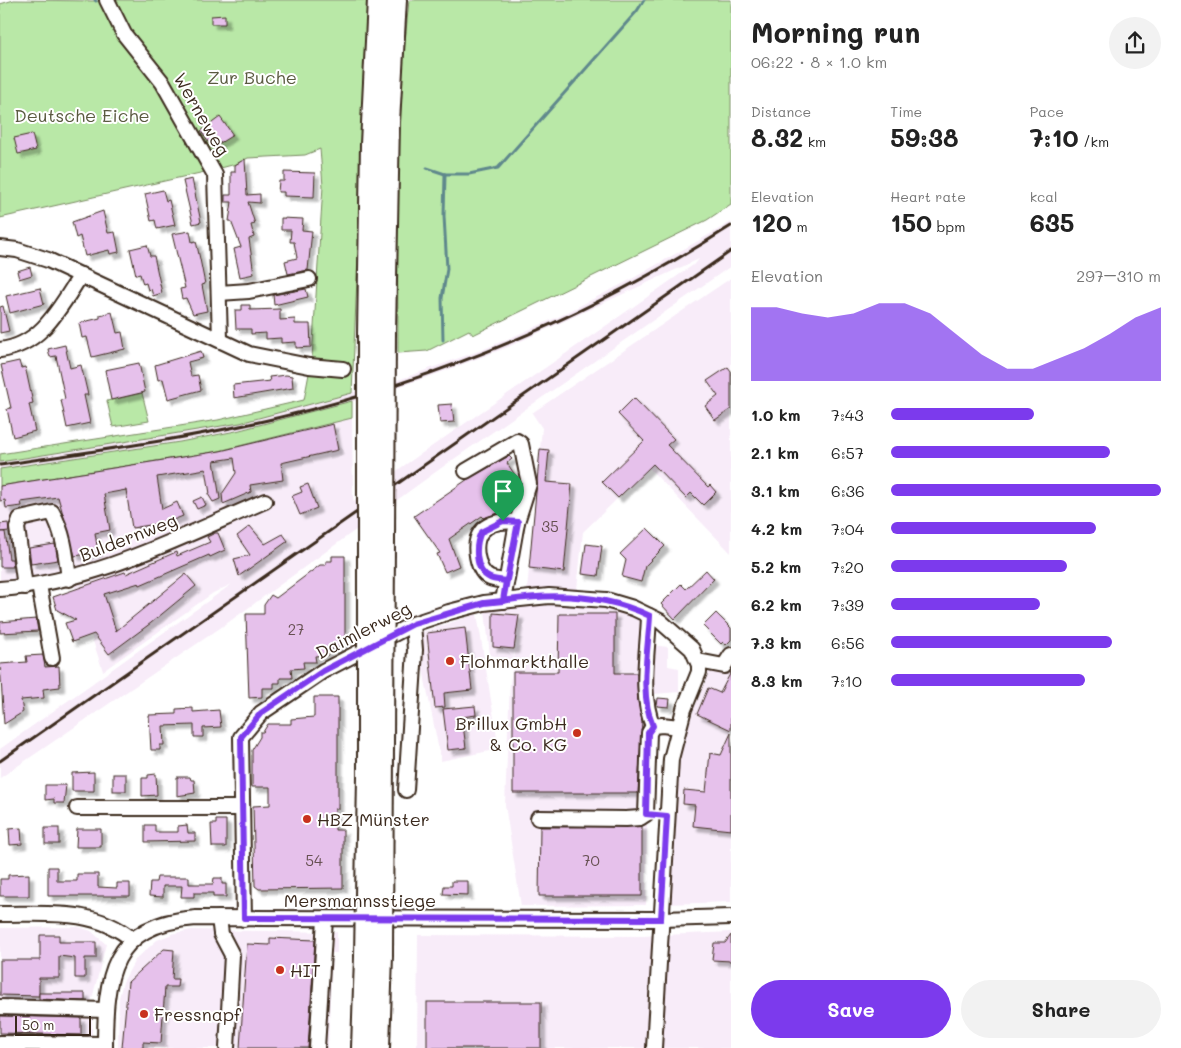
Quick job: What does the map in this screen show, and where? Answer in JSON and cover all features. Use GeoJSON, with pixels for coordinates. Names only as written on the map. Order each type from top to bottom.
{"type":"FeatureCollection","features":[{"type":"Feature","properties":{"kind":"highway"},"geometry":{"type":"LineString","coordinates":[[377,333],[370,170],[378,0]]}},
{"type":"Feature","properties":{"kind":"highway"},"geometry":{"type":"LineString","coordinates":[[379,1048],[368,776],[377,333],[396,0]]}},
{"type":"Feature","properties":{"kind":"highway"},"geometry":{"type":"LineString","coordinates":[[362,1048],[374,956]]}},
{"type":"Feature","properties":{"kind":"street","name":"Werneweg"},"geometry":{"type":"LineString","coordinates":[[107,0],[124,34],[163,83],[216,175],[220,339]]}},
{"type":"Feature","properties":{"kind":"street"},"geometry":{"type":"LineString","coordinates":[[0,248],[17,250],[81,275],[249,354],[309,366],[343,369]]}},
{"type":"Feature","properties":{"kind":"street"},"geometry":{"type":"LineString","coordinates":[[0,350],[22,345],[40,334],[81,275]]}},
{"type":"Feature","properties":{"kind":"street"},"geometry":{"type":"LineString","coordinates":[[219,293],[249,291],[309,279]]}},
{"type":"Feature","properties":{"kind":"street"},"geometry":{"type":"LineString","coordinates":[[466,471],[517,441],[521,444],[528,484],[518,522],[503,601]]}},
{"type":"Feature","properties":{"kind":"street","name":"Buldernweg"},"geometry":{"type":"LineString","coordinates":[[0,589],[32,586],[69,579],[128,560],[265,501]]}},
{"type":"Feature","properties":{"kind":"street"},"geometry":{"type":"LineString","coordinates":[[52,658],[17,528],[20,519],[52,512],[59,525],[65,546],[69,579]]}},
{"type":"Feature","properties":{"kind":"street"},"geometry":{"type":"LineString","coordinates":[[506,581],[490,578],[482,572],[478,560],[478,540],[481,532],[489,526],[503,521],[518,522]]}},
{"type":"Feature","properties":{"kind":"street","name":"Daimlerweg"},"geometry":{"type":"LineString","coordinates":[[244,918],[241,737],[261,713],[323,671],[413,624],[475,606],[549,596],[606,600],[633,608],[660,621],[692,650],[698,661]]}},
{"type":"Feature","properties":{"kind":"street"},"geometry":{"type":"LineString","coordinates":[[650,616],[646,690],[648,714],[653,726]]}},
{"type":"Feature","properties":{"kind":"street"},"geometry":{"type":"LineString","coordinates":[[406,790],[415,650],[413,624]]}},
{"type":"Feature","properties":{"kind":"street"},"geometry":{"type":"LineString","coordinates":[[654,1048],[671,759],[679,727],[699,672],[698,661],[724,666],[731,655]]}},
{"type":"Feature","properties":{"kind":"street"},"geometry":{"type":"LineString","coordinates":[[653,726],[679,727]]}},
{"type":"Feature","properties":{"kind":"street"},"geometry":{"type":"LineString","coordinates":[[646,814],[648,733],[653,726]]}},
{"type":"Feature","properties":{"kind":"street"},"geometry":{"type":"LineString","coordinates":[[77,808],[242,808]]}},
{"type":"Feature","properties":{"kind":"street"},"geometry":{"type":"LineString","coordinates":[[538,818],[626,819],[640,818],[646,814],[667,816]]}},
{"type":"Feature","properties":{"kind":"street"},"geometry":{"type":"LineString","coordinates":[[0,914],[85,916],[106,922],[133,940],[113,968],[107,987],[105,1046],[0,1043]]}},
{"type":"Feature","properties":{"kind":"street","name":"Mersmannsstiege"},"geometry":{"type":"LineString","coordinates":[[133,940],[149,929],[182,919],[661,919],[731,917]]}},
{"type":"Feature","properties":{"kind":"street"},"geometry":{"type":"LineString","coordinates":[[219,918],[220,934],[232,955],[226,1048]]}},
{"type":"Feature","properties":{"kind":"street"},"geometry":{"type":"LineString","coordinates":[[317,1048],[325,919]]}},
{"type":"Feature","properties":{"kind":"street"},"geometry":{"type":"LineString","coordinates":[[0,1007],[105,1010]]}},
{"type":"Feature","properties":{"kind":"shaded area"},"geometry":{"type":"Polygon","coordinates":[[[731,222],[731,266],[444,466],[226,624],[0,778],[0,749],[232,584],[213,593],[103,671],[74,584],[0,596],[0,486],[219,451],[352,418],[353,501],[696,263],[699,259],[508,347],[434,375],[354,401],[236,431],[180,442],[0,469],[0,462],[240,423],[401,379],[484,349],[558,317],[630,280],[731,222]]]}},
{"type":"Feature","properties":{"kind":"shaded area"},"geometry":{"type":"Polygon","coordinates":[[[731,278],[731,553],[649,468],[583,532],[577,589],[527,590],[542,428],[532,413],[731,278]]]}},
{"type":"Feature","properties":{"kind":"shaded area"},"geometry":{"type":"Polygon","coordinates":[[[556,602],[617,609],[653,627],[650,645],[668,647],[668,666],[679,668],[679,692],[654,694],[652,715],[672,717],[667,736],[659,734],[654,738],[651,819],[647,822],[646,905],[521,906],[505,805],[510,682],[519,629],[513,660],[490,655],[485,611],[556,602]]]}},
{"type":"Feature","properties":{"kind":"shaded area"},"geometry":{"type":"Polygon","coordinates":[[[477,614],[499,749],[441,761],[416,634],[477,614]]]}},
{"type":"Feature","properties":{"kind":"shaded area"},"geometry":{"type":"Polygon","coordinates":[[[731,645],[731,902],[665,904],[675,756],[710,669],[720,654],[731,645]]]}},
{"type":"Feature","properties":{"kind":"shaded area"},"geometry":{"type":"Polygon","coordinates":[[[79,927],[91,931],[106,944],[92,999],[92,1048],[0,1048],[0,928],[79,927]]]}},
{"type":"Feature","properties":{"kind":"shaded area"},"geometry":{"type":"Polygon","coordinates":[[[192,930],[337,932],[337,953],[332,953],[328,1048],[118,1048],[119,998],[123,982],[135,960],[157,940],[175,933],[192,930]]]}},
{"type":"Feature","properties":{"kind":"shaded area"},"geometry":{"type":"Polygon","coordinates":[[[731,932],[731,1048],[417,1048],[418,935],[643,936],[731,932]]]}},
{"type":"Feature","properties":{"kind":"green space","name":"Deutsche Eiche"},"geometry":{"type":"Polygon","coordinates":[[[14,0],[103,1],[153,75],[209,171],[0,218],[0,4],[14,0]]]}},
{"type":"Feature","properties":{"kind":"green space","name":"Zur Buche"},"geometry":{"type":"Polygon","coordinates":[[[111,0],[369,0],[352,393],[240,423],[0,462],[0,454],[218,420],[304,400],[312,358],[323,186],[320,149],[305,155],[248,158],[236,164],[217,169],[127,31],[111,0]]]}},
{"type":"Feature","properties":{"kind":"green space"},"geometry":{"type":"Polygon","coordinates":[[[409,0],[731,0],[731,204],[707,220],[473,335],[469,330],[427,351],[398,353],[397,126],[409,0]]]}},
{"type":"Feature","properties":{"kind":"green space"},"geometry":{"type":"Polygon","coordinates":[[[142,393],[149,421],[113,427],[107,401],[142,393]]]}},
{"type":"Feature","properties":{"kind":"green space"},"geometry":{"type":"Polygon","coordinates":[[[352,401],[352,418],[219,451],[0,486],[0,469],[180,442],[236,431],[352,401]]]}},
{"type":"Feature","properties":{"kind":"building"},"geometry":{"type":"Polygon","coordinates":[[[225,15],[225,24],[211,24],[211,16],[225,15]]]}},
{"type":"Feature","properties":{"kind":"building"},"geometry":{"type":"Polygon","coordinates":[[[220,117],[233,135],[212,148],[201,131],[220,117]]]}},
{"type":"Feature","properties":{"kind":"building"},"geometry":{"type":"Polygon","coordinates":[[[32,134],[36,150],[18,154],[14,138],[32,134]]]}},
{"type":"Feature","properties":{"kind":"building"},"geometry":{"type":"Polygon","coordinates":[[[245,159],[247,195],[260,194],[260,203],[248,202],[255,224],[251,225],[254,237],[249,239],[254,274],[240,277],[234,249],[241,247],[231,221],[229,221],[232,202],[225,202],[225,195],[231,195],[231,172],[235,172],[235,165],[245,159]]]}},
{"type":"Feature","properties":{"kind":"building"},"geometry":{"type":"Polygon","coordinates":[[[284,172],[315,173],[314,197],[284,196],[284,192],[278,192],[279,181],[284,181],[284,172]]]}},
{"type":"Feature","properties":{"kind":"building"},"geometry":{"type":"Polygon","coordinates":[[[192,179],[201,222],[193,224],[183,181],[192,179]]]}},
{"type":"Feature","properties":{"kind":"building"},"geometry":{"type":"Polygon","coordinates":[[[163,190],[166,201],[169,200],[175,225],[157,229],[155,220],[151,221],[145,194],[163,190]]]}},
{"type":"Feature","properties":{"kind":"building"},"geometry":{"type":"Polygon","coordinates":[[[103,211],[108,233],[115,232],[119,252],[110,254],[109,250],[85,256],[80,236],[76,238],[72,222],[103,211]]]}},
{"type":"Feature","properties":{"kind":"building"},"geometry":{"type":"Polygon","coordinates":[[[281,218],[303,219],[302,230],[312,231],[308,270],[288,274],[285,261],[297,258],[294,242],[290,242],[291,230],[281,230],[281,218]]]}},
{"type":"Feature","properties":{"kind":"building"},"geometry":{"type":"Polygon","coordinates":[[[190,231],[192,242],[196,241],[200,259],[205,284],[202,285],[207,311],[193,314],[186,298],[182,299],[180,289],[185,288],[172,234],[190,231]]]}},
{"type":"Feature","properties":{"kind":"building"},"geometry":{"type":"Polygon","coordinates":[[[147,245],[150,256],[154,256],[162,293],[153,296],[151,289],[148,290],[146,283],[143,284],[140,274],[136,275],[130,249],[147,245]]]}},
{"type":"Feature","properties":{"kind":"building"},"geometry":{"type":"Polygon","coordinates":[[[30,267],[32,275],[19,279],[17,271],[30,267]]]}},
{"type":"Feature","properties":{"kind":"building"},"geometry":{"type":"Polygon","coordinates":[[[40,288],[44,304],[10,313],[6,296],[40,288]]]}},
{"type":"Feature","properties":{"kind":"building"},"geometry":{"type":"Polygon","coordinates":[[[306,289],[308,297],[274,305],[273,295],[306,289]]]}},
{"type":"Feature","properties":{"kind":"building"},"geometry":{"type":"Polygon","coordinates":[[[242,305],[250,305],[250,310],[280,309],[280,320],[295,319],[295,324],[310,324],[311,347],[296,348],[296,342],[281,343],[281,338],[266,339],[266,333],[251,334],[251,329],[236,329],[235,310],[242,310],[242,305]]]}},
{"type":"Feature","properties":{"kind":"building"},"geometry":{"type":"Polygon","coordinates":[[[3,306],[9,331],[0,333],[0,307],[3,306]]]}},
{"type":"Feature","properties":{"kind":"building"},"geometry":{"type":"Polygon","coordinates":[[[112,312],[117,333],[122,332],[125,349],[92,357],[87,337],[82,338],[79,323],[100,318],[100,315],[112,312]]]}},
{"type":"Feature","properties":{"kind":"building"},"geometry":{"type":"Polygon","coordinates":[[[65,345],[70,368],[81,365],[88,395],[84,395],[90,423],[67,428],[61,400],[65,399],[56,356],[50,357],[48,349],[65,345]]]}},
{"type":"Feature","properties":{"kind":"building"},"geometry":{"type":"Polygon","coordinates":[[[201,351],[203,358],[188,362],[191,376],[198,375],[201,390],[168,399],[163,379],[158,380],[155,365],[201,351]]]}},
{"type":"Feature","properties":{"kind":"building"},"geometry":{"type":"Polygon","coordinates":[[[19,361],[21,368],[25,367],[27,375],[33,403],[29,404],[35,431],[13,437],[7,409],[11,408],[1,365],[19,361]]]}},
{"type":"Feature","properties":{"kind":"building"},"geometry":{"type":"Polygon","coordinates":[[[139,363],[145,392],[111,400],[105,370],[139,363]]]}},
{"type":"Feature","properties":{"kind":"building"},"geometry":{"type":"Polygon","coordinates":[[[728,367],[731,371],[731,409],[715,420],[705,406],[718,396],[707,381],[728,367]]]}},
{"type":"Feature","properties":{"kind":"building"},"geometry":{"type":"Polygon","coordinates":[[[292,376],[293,388],[234,398],[233,385],[270,381],[269,377],[292,376]]]}},
{"type":"Feature","properties":{"kind":"building"},"geometry":{"type":"Polygon","coordinates":[[[634,398],[674,439],[667,445],[708,487],[710,485],[716,492],[703,505],[691,493],[686,498],[653,464],[618,498],[602,482],[644,441],[618,414],[634,398]]]}},
{"type":"Feature","properties":{"kind":"building"},"geometry":{"type":"Polygon","coordinates":[[[452,404],[454,422],[440,423],[438,405],[452,404]]]}},
{"type":"Feature","properties":{"kind":"building"},"geometry":{"type":"Polygon","coordinates":[[[333,424],[338,450],[281,463],[283,480],[250,485],[251,492],[223,504],[222,494],[236,473],[234,458],[214,461],[220,499],[213,502],[208,494],[210,494],[206,469],[157,477],[162,509],[177,502],[183,516],[163,524],[132,528],[126,490],[104,494],[110,530],[95,533],[98,552],[75,556],[58,497],[21,502],[22,506],[6,508],[5,500],[0,501],[0,486],[220,451],[333,424]]]}},
{"type":"Feature","properties":{"kind":"building"},"geometry":{"type":"Polygon","coordinates":[[[540,449],[549,450],[546,482],[572,484],[564,572],[529,568],[540,449]]]}},
{"type":"Feature","properties":{"kind":"building"},"geometry":{"type":"Polygon","coordinates":[[[509,456],[512,459],[507,463],[519,481],[518,491],[497,506],[501,512],[484,518],[482,516],[449,539],[459,566],[445,572],[437,554],[440,553],[414,516],[468,479],[509,456]]]}},
{"type":"Feature","properties":{"kind":"building"},"geometry":{"type":"Polygon","coordinates":[[[308,484],[317,508],[300,515],[292,496],[302,492],[300,487],[308,484]]]}},
{"type":"Feature","properties":{"kind":"building"},"geometry":{"type":"Polygon","coordinates":[[[202,497],[206,505],[197,509],[193,501],[202,497]]]}},
{"type":"Feature","properties":{"kind":"building"},"geometry":{"type":"Polygon","coordinates":[[[8,523],[9,531],[0,532],[0,524],[8,523]]]}},
{"type":"Feature","properties":{"kind":"building"},"geometry":{"type":"Polygon","coordinates":[[[250,526],[265,544],[283,534],[288,541],[239,576],[234,559],[250,555],[237,536],[250,526]]]}},
{"type":"Feature","properties":{"kind":"building"},"geometry":{"type":"Polygon","coordinates":[[[647,528],[665,546],[645,566],[641,582],[622,577],[626,560],[620,554],[647,528]]]}},
{"type":"Feature","properties":{"kind":"building"},"geometry":{"type":"Polygon","coordinates":[[[0,532],[5,532],[9,559],[12,559],[13,567],[0,567],[0,532]]]}},
{"type":"Feature","properties":{"kind":"building"},"geometry":{"type":"Polygon","coordinates":[[[218,533],[225,550],[140,585],[139,583],[104,594],[116,631],[186,574],[196,586],[151,623],[109,654],[94,634],[72,642],[65,623],[76,620],[57,610],[53,597],[125,572],[126,574],[176,552],[177,556],[210,542],[207,537],[218,533]]]}},
{"type":"Feature","properties":{"kind":"building"},"geometry":{"type":"Polygon","coordinates":[[[55,544],[58,560],[31,564],[29,548],[55,544]]]}},
{"type":"Feature","properties":{"kind":"building"},"geometry":{"type":"Polygon","coordinates":[[[586,544],[602,546],[598,576],[582,574],[586,544]]]}},
{"type":"Feature","properties":{"kind":"building"},"geometry":{"type":"Polygon","coordinates":[[[332,556],[345,556],[345,644],[339,644],[339,649],[327,649],[328,655],[315,656],[316,662],[303,662],[304,668],[291,669],[292,678],[280,678],[280,683],[274,683],[274,688],[262,688],[262,697],[249,698],[246,614],[264,614],[264,605],[271,595],[276,598],[320,565],[326,565],[326,561],[332,561],[332,556]]]}},
{"type":"Feature","properties":{"kind":"building"},"geometry":{"type":"Polygon","coordinates":[[[706,570],[714,579],[675,619],[661,604],[681,584],[686,589],[706,570]]]}},
{"type":"Feature","properties":{"kind":"building"},"geometry":{"type":"Polygon","coordinates":[[[493,613],[519,615],[514,649],[493,647],[493,613]]]}},
{"type":"Feature","properties":{"kind":"building"},"geometry":{"type":"Polygon","coordinates":[[[716,613],[731,628],[731,640],[726,645],[723,642],[721,644],[703,626],[716,613]]]}},
{"type":"Feature","properties":{"kind":"building","name":"Brillux GmbH & Co. KG"},"geometry":{"type":"Polygon","coordinates":[[[559,614],[615,614],[615,673],[637,673],[638,701],[642,721],[638,793],[513,793],[513,672],[558,672],[559,614]]]}},
{"type":"Feature","properties":{"kind":"building"},"geometry":{"type":"Polygon","coordinates":[[[36,619],[38,631],[0,633],[0,622],[36,619]]]}},
{"type":"Feature","properties":{"kind":"building","name":"Flohmarkthalle"},"geometry":{"type":"Polygon","coordinates":[[[465,628],[472,690],[444,693],[445,707],[435,708],[427,633],[465,628]]]}},
{"type":"Feature","properties":{"kind":"building"},"geometry":{"type":"Polygon","coordinates":[[[43,655],[45,667],[59,666],[60,687],[43,689],[44,698],[21,700],[23,712],[4,724],[0,664],[27,662],[26,656],[43,655]]]}},
{"type":"Feature","properties":{"kind":"building"},"geometry":{"type":"Polygon","coordinates":[[[731,672],[731,730],[697,714],[708,688],[720,693],[731,672]]]}},
{"type":"Feature","properties":{"kind":"building"},"geometry":{"type":"Polygon","coordinates":[[[314,697],[338,697],[338,809],[335,809],[335,830],[343,830],[343,888],[259,889],[255,886],[253,806],[270,805],[270,787],[252,787],[252,750],[260,737],[260,732],[263,732],[268,724],[291,724],[291,719],[314,717],[314,697]]]}},
{"type":"Feature","properties":{"kind":"building"},"geometry":{"type":"Polygon","coordinates":[[[658,698],[670,699],[669,707],[657,706],[658,698]]]}},
{"type":"Feature","properties":{"kind":"building"},"geometry":{"type":"Polygon","coordinates":[[[475,706],[476,715],[462,717],[466,748],[448,750],[443,709],[475,706]]]}},
{"type":"Feature","properties":{"kind":"building"},"geometry":{"type":"Polygon","coordinates":[[[193,708],[193,712],[219,710],[221,727],[203,728],[203,737],[194,737],[194,725],[163,726],[164,745],[160,745],[160,750],[151,750],[149,715],[176,714],[176,709],[193,708]]]}},
{"type":"Feature","properties":{"kind":"building"},"geometry":{"type":"Polygon","coordinates":[[[731,733],[731,830],[693,826],[695,805],[683,804],[684,790],[706,792],[710,753],[721,755],[731,733]]]}},
{"type":"Feature","properties":{"kind":"building"},"geometry":{"type":"Polygon","coordinates":[[[94,772],[94,791],[72,791],[72,773],[94,772]]]}},
{"type":"Feature","properties":{"kind":"building"},"geometry":{"type":"Polygon","coordinates":[[[113,774],[126,774],[126,791],[113,791],[113,774]]]}},
{"type":"Feature","properties":{"kind":"building"},"geometry":{"type":"Polygon","coordinates":[[[156,774],[157,795],[142,796],[142,778],[148,778],[148,775],[156,774]]]}},
{"type":"Feature","properties":{"kind":"building"},"geometry":{"type":"Polygon","coordinates":[[[177,777],[190,777],[191,780],[194,780],[195,793],[177,796],[177,777]]]}},
{"type":"Feature","properties":{"kind":"building"},"geometry":{"type":"Polygon","coordinates":[[[45,785],[66,785],[64,803],[54,803],[54,799],[45,800],[45,785]]]}},
{"type":"Feature","properties":{"kind":"building"},"geometry":{"type":"Polygon","coordinates":[[[216,820],[226,820],[226,847],[212,847],[211,824],[216,824],[216,820]]]}},
{"type":"Feature","properties":{"kind":"building"},"geometry":{"type":"Polygon","coordinates":[[[145,825],[155,825],[155,832],[178,832],[178,826],[187,825],[188,833],[195,833],[195,841],[145,842],[145,825]]]}},
{"type":"Feature","properties":{"kind":"building"},"geometry":{"type":"Polygon","coordinates":[[[642,826],[642,896],[539,896],[540,827],[642,826]]]}},
{"type":"Feature","properties":{"kind":"building"},"geometry":{"type":"Polygon","coordinates":[[[21,828],[22,844],[10,845],[9,829],[21,828]]]}},
{"type":"Feature","properties":{"kind":"building"},"geometry":{"type":"Polygon","coordinates":[[[45,828],[59,828],[59,844],[45,844],[45,828]]]}},
{"type":"Feature","properties":{"kind":"building"},"geometry":{"type":"Polygon","coordinates":[[[77,829],[101,829],[101,847],[76,847],[77,829]]]}},
{"type":"Feature","properties":{"kind":"building"},"geometry":{"type":"Polygon","coordinates":[[[48,867],[57,867],[57,881],[77,881],[77,874],[98,874],[98,887],[117,888],[117,883],[130,883],[130,896],[48,896],[48,867]]]}},
{"type":"Feature","properties":{"kind":"building"},"geometry":{"type":"Polygon","coordinates":[[[29,874],[29,896],[0,896],[0,879],[8,879],[8,875],[29,874]]]}},
{"type":"Feature","properties":{"kind":"building"},"geometry":{"type":"Polygon","coordinates":[[[157,877],[189,877],[189,884],[213,884],[214,878],[222,878],[222,884],[226,884],[226,897],[213,897],[213,893],[194,893],[194,897],[181,897],[182,886],[163,886],[163,897],[149,896],[150,882],[156,882],[157,877]]]}},
{"type":"Feature","properties":{"kind":"building"},"geometry":{"type":"Polygon","coordinates":[[[452,881],[468,881],[468,895],[443,894],[444,886],[452,886],[452,881]]]}},
{"type":"Feature","properties":{"kind":"building"},"geometry":{"type":"Polygon","coordinates":[[[40,935],[59,935],[59,942],[96,942],[96,958],[85,958],[85,978],[75,978],[75,958],[59,956],[59,978],[39,978],[39,996],[0,995],[0,960],[40,960],[40,935]]]}},
{"type":"Feature","properties":{"kind":"building"},"geometry":{"type":"Polygon","coordinates":[[[731,935],[731,961],[712,960],[714,943],[725,943],[731,935]]]}},
{"type":"Feature","properties":{"kind":"building","name":"HIT"},"geometry":{"type":"Polygon","coordinates":[[[270,938],[315,940],[308,1048],[240,1048],[247,944],[270,945],[270,938]]]}},
{"type":"Feature","properties":{"kind":"building"},"geometry":{"type":"Polygon","coordinates":[[[164,949],[174,950],[172,979],[178,979],[177,987],[165,987],[161,1043],[143,1042],[143,1048],[122,1048],[128,982],[164,949]]]}},
{"type":"Feature","properties":{"kind":"building"},"geometry":{"type":"Polygon","coordinates":[[[39,993],[85,993],[85,1001],[39,999],[39,993]]]}},
{"type":"Feature","properties":{"kind":"building"},"geometry":{"type":"Polygon","coordinates":[[[427,1002],[541,1002],[541,1048],[427,1048],[427,1002]]]}},
{"type":"Feature","properties":{"kind":"building"},"geometry":{"type":"Polygon","coordinates":[[[0,1016],[81,1018],[81,1035],[0,1033],[0,1016]]]}},
{"type":"Feature","properties":{"kind":"waterway"},"geometry":{"type":"LineString","coordinates":[[443,340],[442,298],[447,269],[444,216],[445,174],[469,174],[498,168],[637,11],[644,0]]}},
{"type":"Feature","properties":{"kind":"waterway"},"geometry":{"type":"LineString","coordinates":[[427,168],[445,174]]}},
{"type":"Feature","properties":{"kind":"railway"},"geometry":{"type":"LineString","coordinates":[[0,465],[141,444],[246,425],[340,401],[399,383],[457,363],[570,315],[625,288],[731,226]]}},
{"type":"Feature","properties":{"kind":"railway"},"geometry":{"type":"LineString","coordinates":[[0,761],[731,251]]}},
{"type":"Feature","properties":{"kind":"place","name":"Flohmarkthalle"},"geometry":{"type":"Point","coordinates":[450,661]}},
{"type":"Feature","properties":{"kind":"place","name":"Brillux GmbH & Co. KG"},"geometry":{"type":"Point","coordinates":[577,733]}},
{"type":"Feature","properties":{"kind":"place","name":"HBZ Münster"},"geometry":{"type":"Point","coordinates":[307,819]}},
{"type":"Feature","properties":{"kind":"place","name":"HIT"},"geometry":{"type":"Point","coordinates":[280,970]}},
{"type":"Feature","properties":{"kind":"place","name":"Fressnapf"},"geometry":{"type":"Point","coordinates":[144,1014]}},
{"type":"Feature","properties":{"kind":"route"},"geometry":{"type":"LineString","coordinates":[[503,521],[489,526],[481,532],[478,540],[478,560],[482,572],[490,578],[506,581],[503,601],[549,596],[606,600],[633,608],[650,616],[646,690],[648,714],[653,726],[648,733],[648,807],[646,814],[667,816],[661,919],[244,918],[241,737],[261,713],[323,671],[413,624],[484,603],[503,601],[518,522],[503,521]]}}]}
